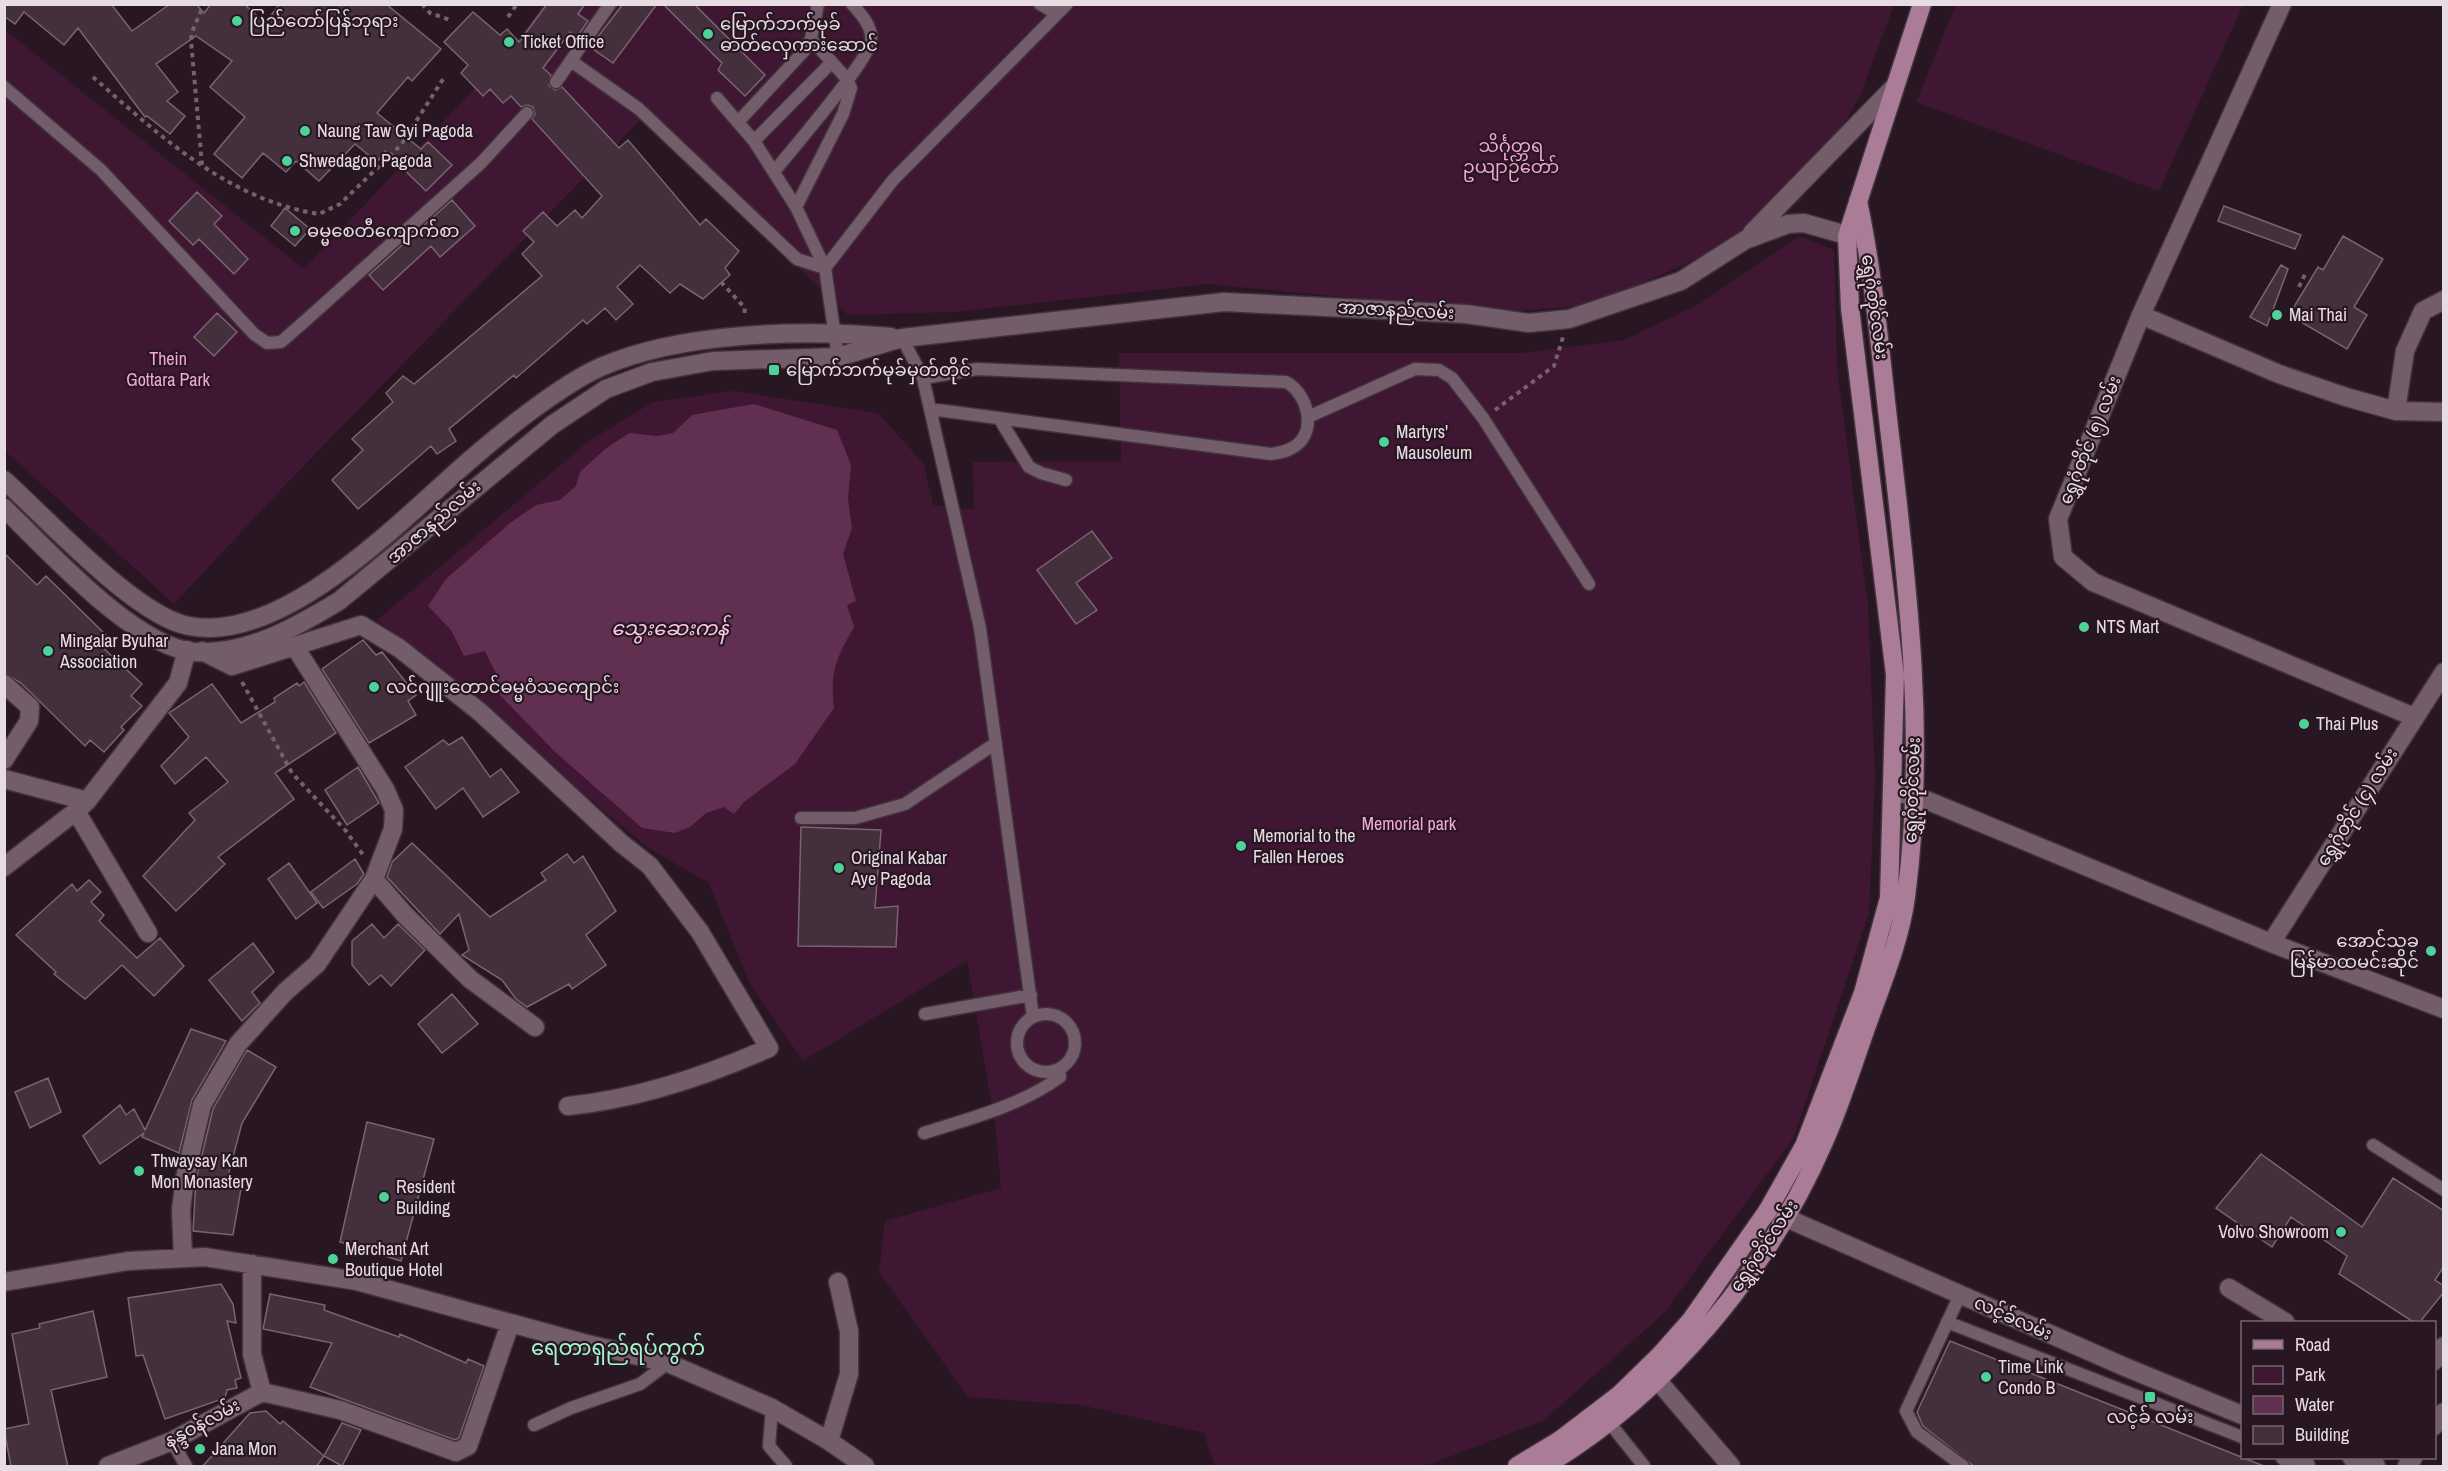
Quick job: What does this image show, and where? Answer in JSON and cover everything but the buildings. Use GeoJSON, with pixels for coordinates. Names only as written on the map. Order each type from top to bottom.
{"type":"FeatureCollection","features":[{"type":"Feature","properties":{"kind":"main road"},"geometry":{"type":"LineString","coordinates":[[1857,199],[1922,4]]}},
{"type":"Feature","properties":{"kind":"main road","name":"ရွှေဂုံတိုင်လမ်း"},"geometry":{"type":"LineString","coordinates":[[1653,1375],[1768,1210],[1804,1146],[1863,993],[1889,898],[1895,675],[1850,308],[1847,236],[1857,199]]}},
{"type":"Feature","properties":{"kind":"main road","name":"ရွှေဂုံတိုင်လမ်း"},"geometry":{"type":"LineString","coordinates":[[1545,1467],[1699,1336],[1739,1286],[1785,1218],[1824,1143],[1888,966],[1906,900],[1914,795],[1916,687],[1909,594],[1866,241],[1857,199]]}},
{"type":"Feature","properties":{"kind":"main road","name":"ရွှေဂုံတိုင်လမ်း"},"geometry":{"type":"LineString","coordinates":[[1517,1467],[1560,1440],[1605,1417]]}},
{"type":"Feature","properties":{"kind":"street","name":"ရွှေဂုံတိုင် (၅) လမ်း"},"geometry":{"type":"LineString","coordinates":[[2282,4],[2141,315],[2058,519],[2063,557],[2093,582],[2414,717]]}},
{"type":"Feature","properties":{"kind":"street"},"geometry":{"type":"LineString","coordinates":[[1744,240],[1895,86]]}},
{"type":"Feature","properties":{"kind":"street","name":"အာဇာနည်လမ်း"},"geometry":{"type":"LineString","coordinates":[[4,480],[104,573],[168,621],[190,627],[213,628],[253,620],[302,598],[340,572],[473,457],[559,392],[598,368],[645,350],[701,341],[834,334],[902,338],[1224,302],[1466,314],[1529,323],[1569,319],[1681,281],[1744,240],[1788,224],[1804,223],[1866,241]]}},
{"type":"Feature","properties":{"kind":"street"},"geometry":{"type":"LineString","coordinates":[[2396,411],[2405,351],[2423,311],[2444,300]]}},
{"type":"Feature","properties":{"kind":"street"},"geometry":{"type":"LineString","coordinates":[[2141,315],[2279,374],[2396,411],[2444,412]]}},
{"type":"Feature","properties":{"kind":"street","name":"အာဇာနည်လမ်း"},"geometry":{"type":"LineString","coordinates":[[4,508],[67,570],[127,620],[151,636],[195,650],[229,650],[265,640],[303,623],[355,591],[491,474],[552,425],[606,389],[651,372],[713,361],[838,357],[902,338]]}},
{"type":"Feature","properties":{"kind":"street"},"geometry":{"type":"LineString","coordinates":[[645,350],[651,372]]}},
{"type":"Feature","properties":{"kind":"street"},"geometry":{"type":"LineString","coordinates":[[473,457],[491,474]]}},
{"type":"Feature","properties":{"kind":"street"},"geometry":{"type":"LineString","coordinates":[[340,572],[355,591]]}},
{"type":"Feature","properties":{"kind":"street"},"geometry":{"type":"LineString","coordinates":[[4,867],[82,806],[178,682],[195,650],[232,666],[361,625],[399,648],[480,712],[621,843],[650,866],[700,932],[769,1048],[713,1073],[620,1097],[568,1106]]}},
{"type":"Feature","properties":{"kind":"street"},"geometry":{"type":"LineString","coordinates":[[183,1257],[181,1210],[185,1178],[202,1105],[238,1044],[285,992],[318,964],[374,879],[393,829],[394,810],[385,789],[295,647]]}},
{"type":"Feature","properties":{"kind":"street","name":"ရွှေဂုံတိုင် (၄) လမ်း"},"geometry":{"type":"LineString","coordinates":[[2271,943],[2444,672]]}},
{"type":"Feature","properties":{"kind":"street"},"geometry":{"type":"LineString","coordinates":[[4,684],[30,707],[29,721],[4,760]]}},
{"type":"Feature","properties":{"kind":"street"},"geometry":{"type":"LineString","coordinates":[[4,778],[82,806],[148,933]]}},
{"type":"Feature","properties":{"kind":"street"},"geometry":{"type":"LineString","coordinates":[[1893,793],[1914,795],[2271,943],[2444,1009]]}},
{"type":"Feature","properties":{"kind":"street"},"geometry":{"type":"LineString","coordinates":[[374,879],[405,915],[470,980],[535,1027]]}},
{"type":"Feature","properties":{"kind":"street","name":"လင့်ခ်လမ်း"},"geometry":{"type":"LineString","coordinates":[[1768,1210],[2241,1415]]}},
{"type":"Feature","properties":{"kind":"street"},"geometry":{"type":"LineString","coordinates":[[4,1282],[128,1261],[183,1257],[205,1257],[357,1281],[510,1324],[668,1363],[772,1408],[829,1441],[865,1467]]}},
{"type":"Feature","properties":{"kind":"street"},"geometry":{"type":"LineString","coordinates":[[252,1264],[252,1354],[262,1392],[340,1410],[456,1452],[468,1446],[510,1324]]}},
{"type":"Feature","properties":{"kind":"street"},"geometry":{"type":"LineString","coordinates":[[829,1441],[849,1374],[849,1331],[838,1282]]}},
{"type":"Feature","properties":{"kind":"street"},"geometry":{"type":"LineString","coordinates":[[2229,1288],[2282,1321]]}},
{"type":"Feature","properties":{"kind":"street"},"geometry":{"type":"LineString","coordinates":[[1653,1375],[1731,1467]]}},
{"type":"Feature","properties":{"kind":"street","name":"နန္ဒဝန်လမ်း"},"geometry":{"type":"LineString","coordinates":[[108,1467],[172,1441],[262,1392]]}},
{"type":"Feature","properties":{"kind":"lane"},"geometry":{"type":"LineString","coordinates":[[556,81],[610,4]]}},
{"type":"Feature","properties":{"kind":"lane"},"geometry":{"type":"LineString","coordinates":[[739,121],[804,51],[811,39],[818,4]]}},
{"type":"Feature","properties":{"kind":"lane"},"geometry":{"type":"LineString","coordinates":[[774,172],[847,79],[871,42],[871,31],[852,4]]}},
{"type":"Feature","properties":{"kind":"lane"},"geometry":{"type":"LineString","coordinates":[[1040,4],[1057,14]]}},
{"type":"Feature","properties":{"kind":"lane"},"geometry":{"type":"LineString","coordinates":[[825,268],[894,180],[1067,4]]}},
{"type":"Feature","properties":{"kind":"lane"},"geometry":{"type":"LineString","coordinates":[[796,207],[850,97],[851,88],[847,79],[811,39]]}},
{"type":"Feature","properties":{"kind":"lane"},"geometry":{"type":"LineString","coordinates":[[571,61],[639,110],[797,259],[810,266],[825,268]]}},
{"type":"Feature","properties":{"kind":"lane"},"geometry":{"type":"LineString","coordinates":[[754,141],[832,62]]}},
{"type":"Feature","properties":{"kind":"lane"},"geometry":{"type":"LineString","coordinates":[[4,87],[101,170],[254,334],[267,343],[281,342],[289,335],[481,163],[527,113]]}},
{"type":"Feature","properties":{"kind":"lane"},"geometry":{"type":"LineString","coordinates":[[717,98],[739,121],[774,172],[796,207],[825,268],[838,357]]}},
{"type":"Feature","properties":{"kind":"lane"},"geometry":{"type":"LineString","coordinates":[[902,338],[923,378],[980,628],[1033,1017]]}},
{"type":"Feature","properties":{"kind":"lane"},"geometry":{"type":"LineString","coordinates":[[923,378],[977,369],[1286,381],[1302,395],[1308,417],[1302,440],[1291,449],[1272,454],[930,409]]}},
{"type":"Feature","properties":{"kind":"lane"},"geometry":{"type":"LineString","coordinates":[[1308,417],[1395,376],[1415,369],[1439,370],[1452,378],[1483,418],[1589,584]]}},
{"type":"Feature","properties":{"kind":"lane"},"geometry":{"type":"LineString","coordinates":[[999,418],[1029,467],[1066,480]]}},
{"type":"Feature","properties":{"kind":"lane"},"geometry":{"type":"LineString","coordinates":[[801,818],[855,818],[906,804],[996,743]]}},
{"type":"Feature","properties":{"kind":"lane"},"geometry":{"type":"LineString","coordinates":[[925,1014],[1031,995]]}},
{"type":"Feature","properties":{"kind":"lane"},"geometry":{"type":"LineString","coordinates":[[1052,1014],[1060,1017],[1073,1030],[1076,1048],[1067,1065],[1059,1070],[1041,1073],[1025,1064],[1020,1056],[1017,1047],[1020,1029],[1033,1017],[1052,1014]]}},
{"type":"Feature","properties":{"kind":"lane"},"geometry":{"type":"LineString","coordinates":[[924,1133],[996,1110],[1039,1092],[1060,1077],[1059,1070]]}},
{"type":"Feature","properties":{"kind":"lane"},"geometry":{"type":"LineString","coordinates":[[2373,1145],[2444,1190]]}},
{"type":"Feature","properties":{"kind":"lane"},"geometry":{"type":"LineString","coordinates":[[1960,1295],[1906,1411],[1917,1432],[1963,1467]]}},
{"type":"Feature","properties":{"kind":"lane"},"geometry":{"type":"LineString","coordinates":[[1947,1322],[2241,1437]]}},
{"type":"Feature","properties":{"kind":"lane"},"geometry":{"type":"LineString","coordinates":[[534,1425],[571,1408],[640,1384],[668,1363]]}},
{"type":"Feature","properties":{"kind":"lane"},"geometry":{"type":"LineString","coordinates":[[772,1408],[769,1446],[786,1467]]}},
{"type":"Feature","properties":{"kind":"lane"},"geometry":{"type":"LineString","coordinates":[[1605,1417],[1644,1467]]}},
{"type":"Feature","properties":{"kind":"lane"},"geometry":{"type":"LineString","coordinates":[[172,1441],[186,1467]]}},
{"type":"Feature","properties":{"kind":"path"},"geometry":{"type":"LineString","coordinates":[[202,166],[191,40],[204,4]]}},
{"type":"Feature","properties":{"kind":"path"},"geometry":{"type":"LineString","coordinates":[[422,4],[430,13],[450,20]]}},
{"type":"Feature","properties":{"kind":"path"},"geometry":{"type":"LineString","coordinates":[[508,17],[517,4]]}},
{"type":"Feature","properties":{"kind":"path"},"geometry":{"type":"LineString","coordinates":[[93,77],[163,138],[202,166],[242,190],[319,214],[331,211],[401,145],[444,76]]}},
{"type":"Feature","properties":{"kind":"path"},"geometry":{"type":"LineString","coordinates":[[2299,286],[2306,272]]}},
{"type":"Feature","properties":{"kind":"path"},"geometry":{"type":"LineString","coordinates":[[1483,418],[1554,366],[1569,319]]}},
{"type":"Feature","properties":{"kind":"path"},"geometry":{"type":"LineString","coordinates":[[232,666],[292,773],[346,831],[369,863],[374,879]]}},
{"type":"Feature","properties":{"kind":"green space"},"geometry":{"type":"Polygon","coordinates":[[[1956,4],[2243,5],[2159,191],[1916,102],[1956,4]]]}},
{"type":"Feature","properties":{"kind":"green space","name":"Thein Gottara Park"},"geometry":{"type":"Polygon","coordinates":[[[543,5],[1894,5],[1860,96],[1800,202],[1728,245],[1593,305],[1499,312],[1208,284],[954,312],[848,315],[642,118],[288,482],[174,604],[5,451],[5,30],[304,269],[509,52],[543,5]]]}},
{"type":"Feature","properties":{"kind":"green space","name":"Memorial park"},"geometry":{"type":"Polygon","coordinates":[[[1799,236],[1834,250],[1837,368],[1868,606],[1875,778],[1869,913],[1793,1139],[1664,1313],[1544,1420],[1426,1466],[1215,1466],[1204,1433],[1081,1405],[968,1397],[879,1272],[885,1221],[1001,1188],[995,1123],[967,961],[803,1061],[750,984],[709,883],[648,848],[377,620],[589,441],[653,402],[732,391],[878,413],[924,464],[933,505],[974,510],[973,462],[1121,461],[1119,353],[1523,353],[1624,340],[1699,304],[1799,236]]]}},
{"type":"Feature","properties":{"kind":"water","name":"သွေးဆေးကန်"},"geometry":{"type":"Polygon","coordinates":[[[754,404],[837,430],[851,465],[848,499],[852,528],[843,554],[856,601],[847,605],[854,627],[836,666],[833,684],[834,708],[795,764],[744,802],[734,814],[724,807],[706,813],[690,827],[675,833],[642,828],[555,752],[498,693],[496,674],[485,651],[464,656],[451,630],[428,606],[446,579],[510,523],[536,505],[560,500],[576,486],[580,472],[605,449],[629,433],[657,436],[673,433],[692,415],[754,404]]]}},
{"type":"Feature","properties":{"kind":"place","name":"ပြည်တော်ပြန်ဘုရား"},"geometry":{"type":"Point","coordinates":[237,21]}},
{"type":"Feature","properties":{"kind":"place","name":"မြောက်ဘက်မုခ် ဓာတ်လှေကားဆောင်"},"geometry":{"type":"Point","coordinates":[708,34]}},
{"type":"Feature","properties":{"kind":"place","name":"Ticket Office"},"geometry":{"type":"Point","coordinates":[509,42]}},
{"type":"Feature","properties":{"kind":"place","name":"Naung Taw Gyi Pagoda"},"geometry":{"type":"Point","coordinates":[305,131]}},
{"type":"Feature","properties":{"kind":"place","name":"Shwedagon Pagoda"},"geometry":{"type":"Point","coordinates":[287,161]}},
{"type":"Feature","properties":{"kind":"place","name":"ဓမ္မစေတီကျောက်စာ"},"geometry":{"type":"Point","coordinates":[295,231]}},
{"type":"Feature","properties":{"kind":"place","name":"Mai Thai"},"geometry":{"type":"Point","coordinates":[2277,315]}},
{"type":"Feature","properties":{"kind":"place","name":"မြောက်ဘက်မုခ်မှတ်တိုင်"},"geometry":{"type":"Point","coordinates":[774,370]}},
{"type":"Feature","properties":{"kind":"place","name":"Martyrs' Mausoleum"},"geometry":{"type":"Point","coordinates":[1384,442]}},
{"type":"Feature","properties":{"kind":"place","name":"NTS Mart"},"geometry":{"type":"Point","coordinates":[2084,627]}},
{"type":"Feature","properties":{"kind":"place","name":"Mingalar Byuhar Association"},"geometry":{"type":"Point","coordinates":[48,651]}},
{"type":"Feature","properties":{"kind":"place","name":"လင်ဂျူးတောင်ဓမ္မဝံသကျောင်း"},"geometry":{"type":"Point","coordinates":[374,687]}},
{"type":"Feature","properties":{"kind":"place","name":"Thai Plus"},"geometry":{"type":"Point","coordinates":[2304,724]}},
{"type":"Feature","properties":{"kind":"place","name":"Memorial to the Fallen Heroes"},"geometry":{"type":"Point","coordinates":[1241,846]}},
{"type":"Feature","properties":{"kind":"place","name":"Original Kabar Aye Pagoda"},"geometry":{"type":"Point","coordinates":[839,868]}},
{"type":"Feature","properties":{"kind":"place","name":"အောင်သုခ မြန်မာထမင်းဆိုင်"},"geometry":{"type":"Point","coordinates":[2431,951]}},
{"type":"Feature","properties":{"kind":"place","name":"Thwaysay Kan Mon Monastery"},"geometry":{"type":"Point","coordinates":[139,1171]}},
{"type":"Feature","properties":{"kind":"place","name":"Resident Building"},"geometry":{"type":"Point","coordinates":[384,1197]}},
{"type":"Feature","properties":{"kind":"place","name":"Volvo Showroom"},"geometry":{"type":"Point","coordinates":[2341,1232]}},
{"type":"Feature","properties":{"kind":"place","name":"Merchant Art Boutique Hotel"},"geometry":{"type":"Point","coordinates":[333,1259]}},
{"type":"Feature","properties":{"kind":"place","name":"Time Link Condo B"},"geometry":{"type":"Point","coordinates":[1986,1377]}},
{"type":"Feature","properties":{"kind":"place","name":"လင့်ခ် လမ်း"},"geometry":{"type":"Point","coordinates":[2150,1397]}},
{"type":"Feature","properties":{"kind":"place","name":"Jana Mon"},"geometry":{"type":"Point","coordinates":[200,1449]}},
{"type":"Feature","properties":{"kind":"district","name":"ရေတာရှည်ရပ်ကွက်"},"geometry":{"type":"Point","coordinates":[618,1348]}},
{"type":"Feature","properties":{"kind":"park label","name":"သိင်္ဂုတ္တရ ဥယျာဉ်တော်"},"geometry":{"type":"Point","coordinates":[1511,156]}}]}
